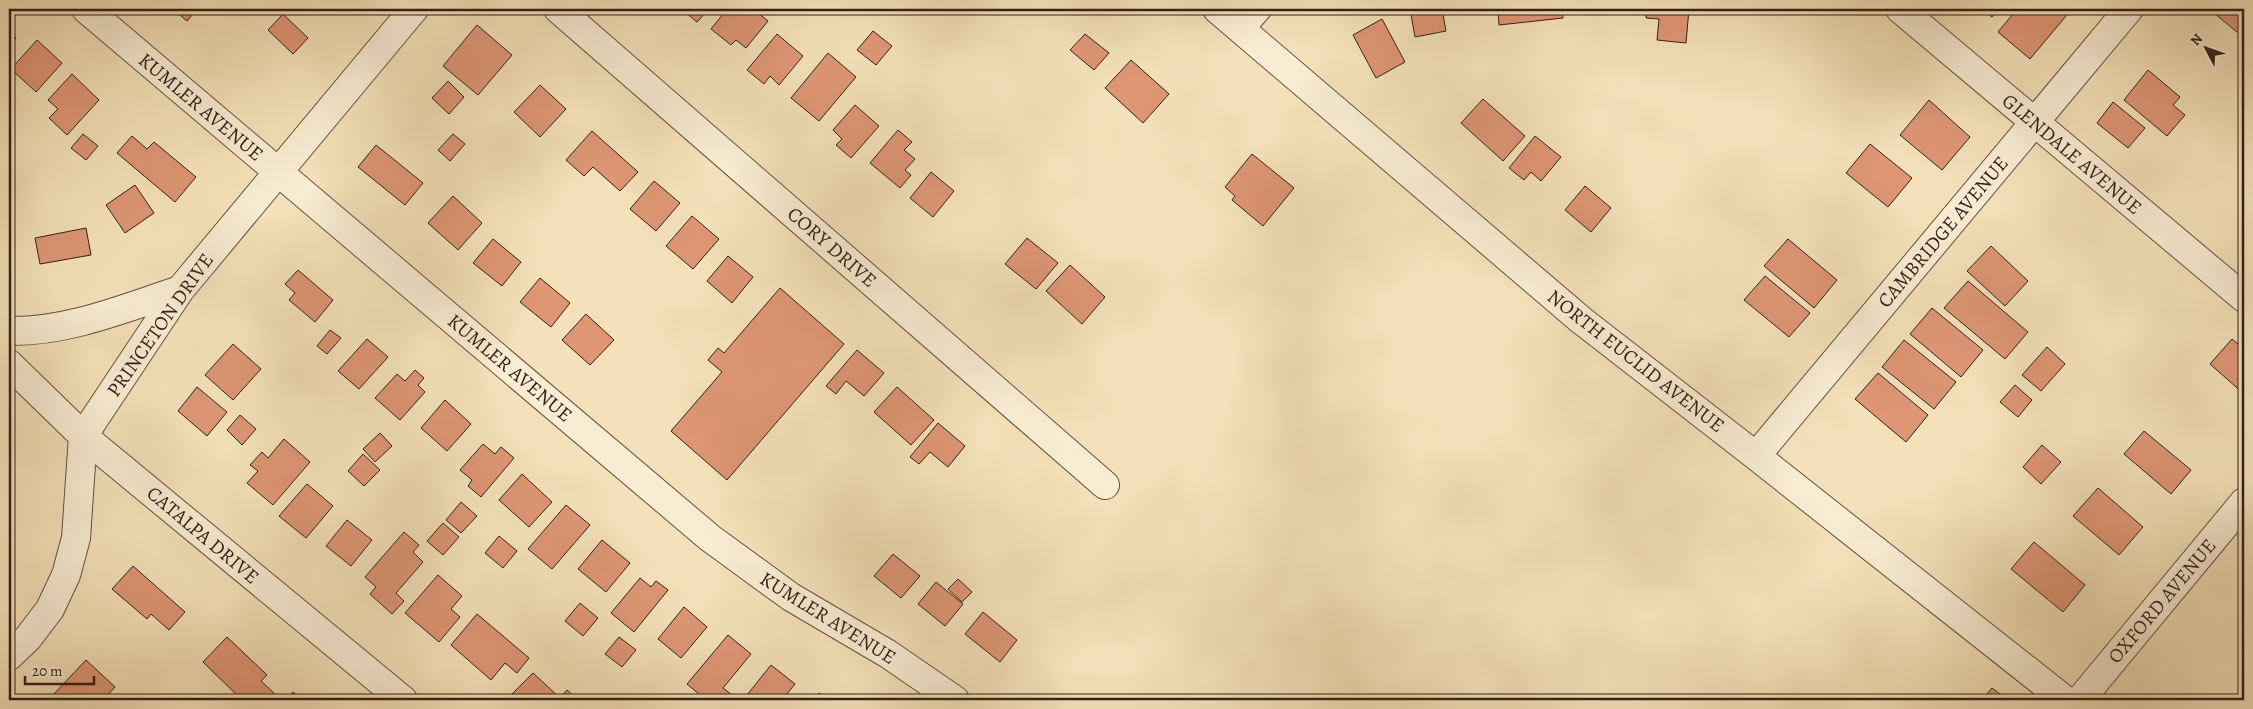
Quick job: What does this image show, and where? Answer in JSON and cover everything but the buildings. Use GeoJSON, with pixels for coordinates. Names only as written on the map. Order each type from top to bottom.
{"type":"FeatureCollection","features":[{"type":"Feature","properties":{"kind":"street","name":"KUMLER AVENUE"},"geometry":{"type":"LineString","coordinates":[[86,9],[710,538],[791,597],[888,654],[955,700]]}},
{"type":"Feature","properties":{"kind":"street","name":"PRINCETON DRIVE"},"geometry":{"type":"LineString","coordinates":[[9,656],[28,638],[50,608],[66,575],[76,538],[83,436],[180,290],[414,9]]}},
{"type":"Feature","properties":{"kind":"street","name":"CORY DRIVE"},"geometry":{"type":"LineString","coordinates":[[558,9],[1105,485]]}},
{"type":"Feature","properties":{"kind":"street","name":"NORTH EUCLID AVENUE"},"geometry":{"type":"LineString","coordinates":[[1217,9],[1249,18],[1581,320],[2064,700]]}},
{"type":"Feature","properties":{"kind":"street","name":"GLENDALE AVENUE"},"geometry":{"type":"LineString","coordinates":[[1900,9],[2244,298]]}},
{"type":"Feature","properties":{"kind":"street","name":"CAMBRIDGE AVENUE"},"geometry":{"type":"LineString","coordinates":[[1756,456],[2129,9]]}},
{"type":"Feature","properties":{"kind":"street"},"geometry":{"type":"LineString","coordinates":[[9,330],[35,331],[96,317],[180,290]]}},
{"type":"Feature","properties":{"kind":"street","name":"CATALPA DRIVE"},"geometry":{"type":"LineString","coordinates":[[9,364],[83,436],[402,700]]}},
{"type":"Feature","properties":{"kind":"street","name":"OXFORD AVENUE"},"geometry":{"type":"LineString","coordinates":[[2080,700],[2244,502]]}}]}
